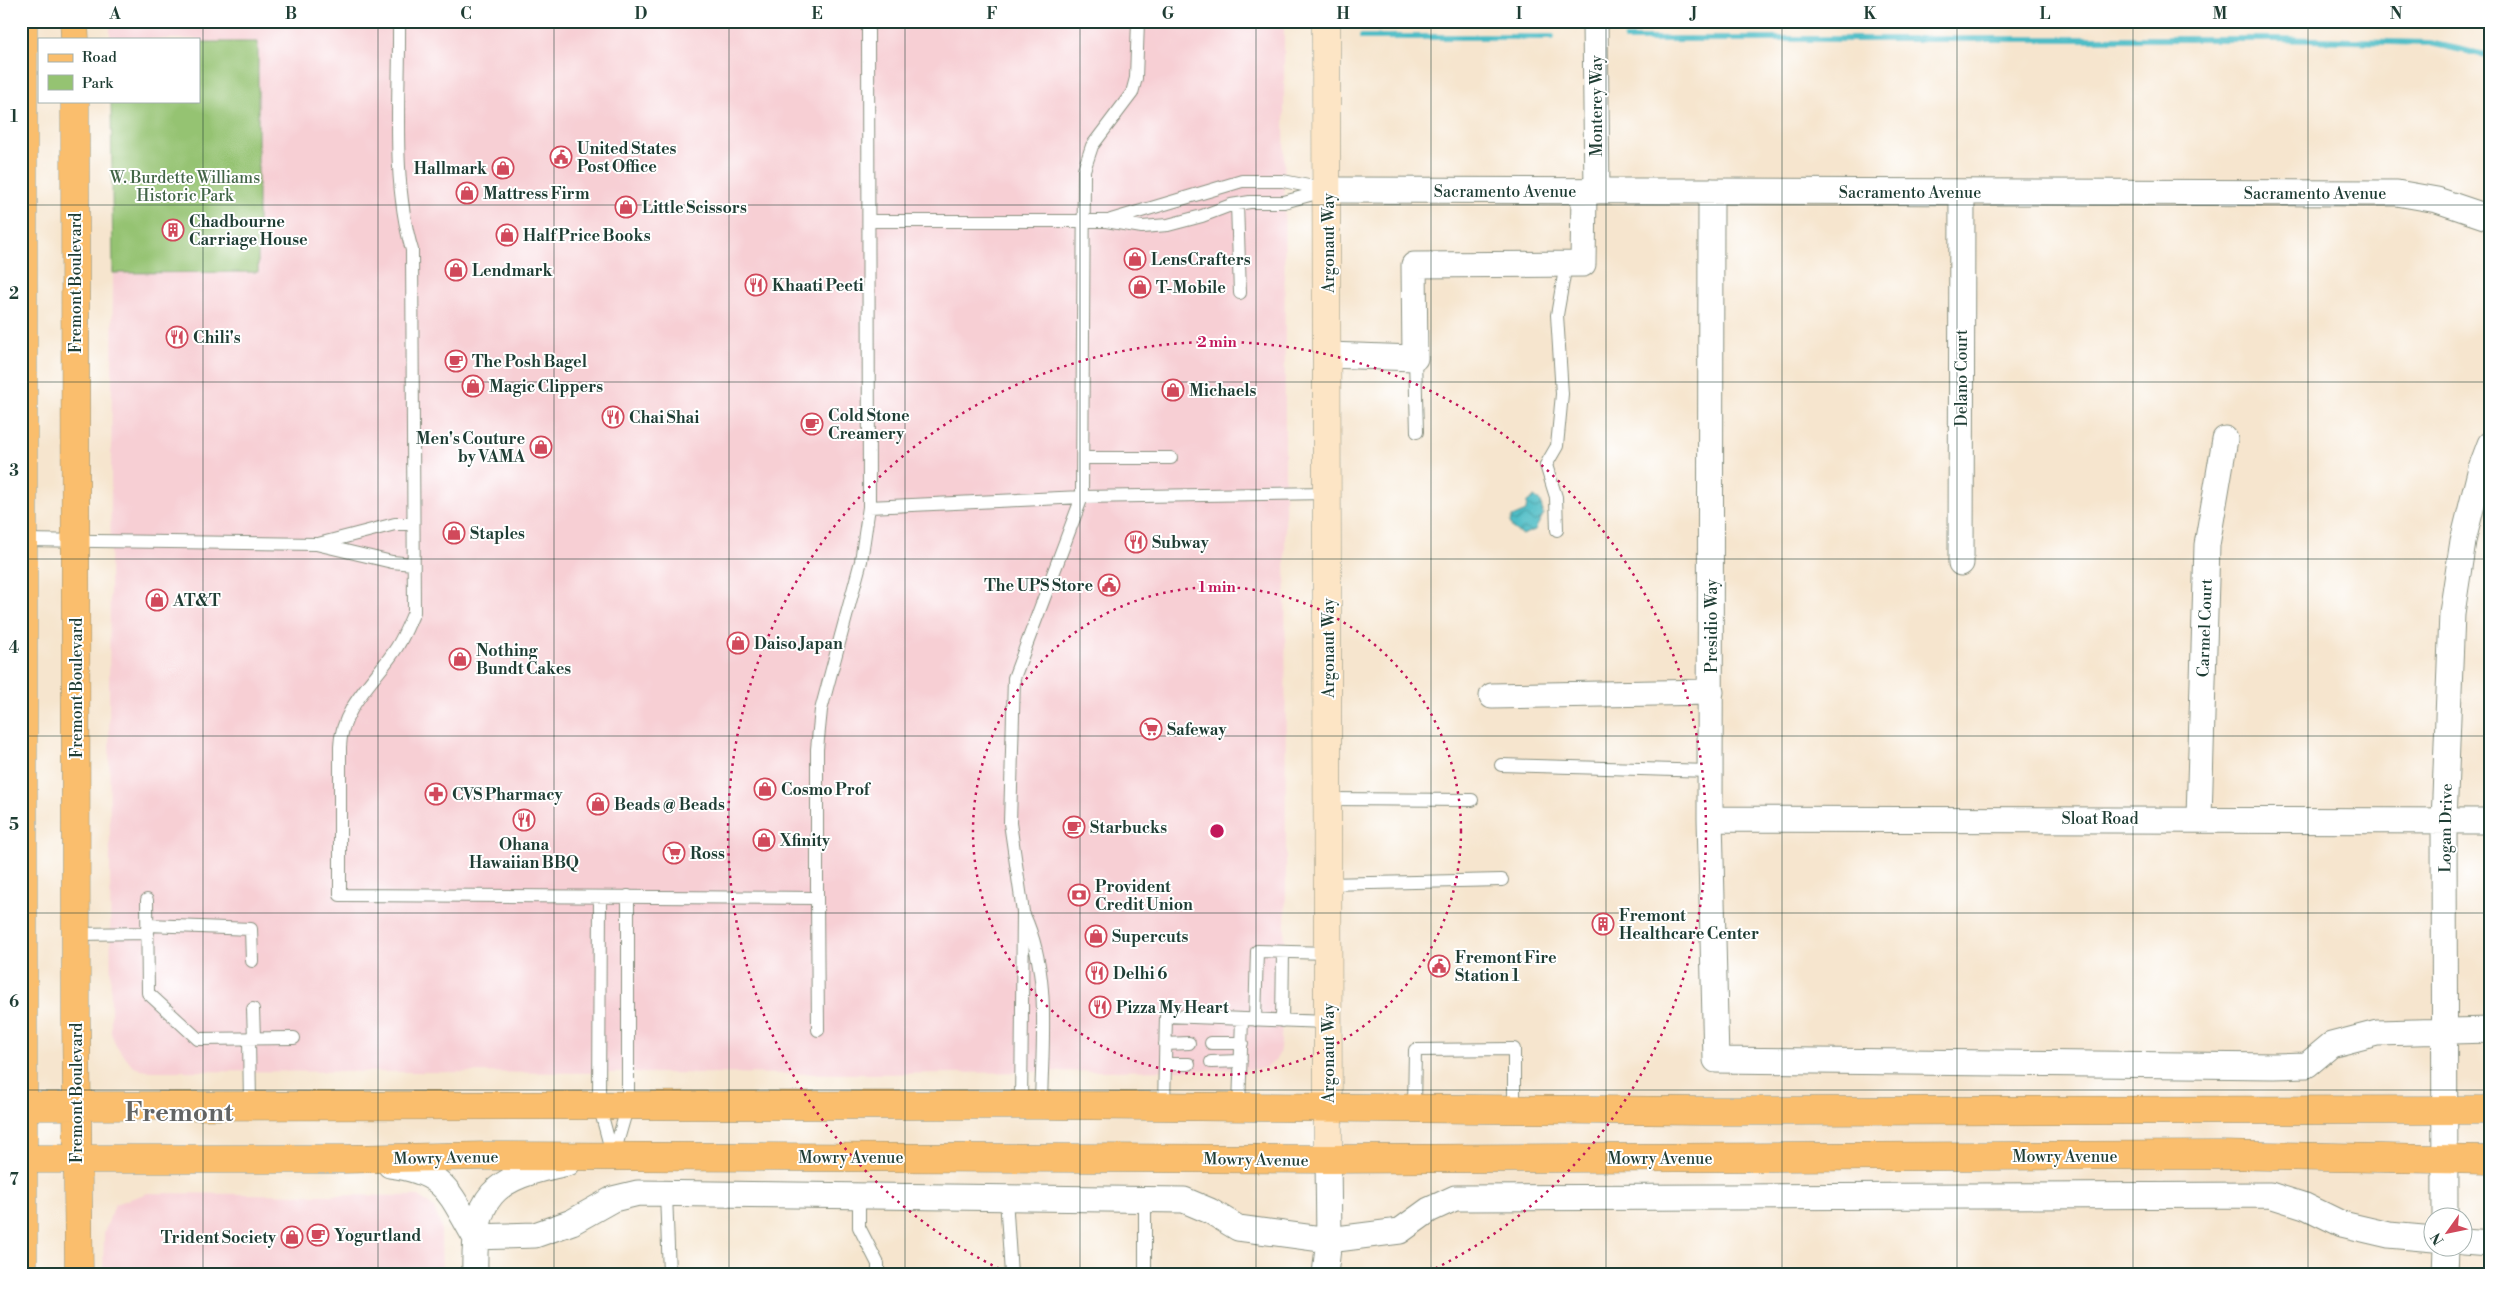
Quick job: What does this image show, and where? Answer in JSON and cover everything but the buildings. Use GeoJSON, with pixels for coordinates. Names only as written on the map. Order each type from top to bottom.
{"type":"FeatureCollection","features":[{"type":"Feature","properties":{"kind":"main road"},"geometry":{"type":"LineString","coordinates":[[23,21],[21,540],[23,1274]]}},
{"type":"Feature","properties":{"kind":"main road"},"geometry":{"type":"LineString","coordinates":[[74,21],[74,38]]}},
{"type":"Feature","properties":{"kind":"main road","name":"Fremont Boulevard"},"geometry":{"type":"LineString","coordinates":[[75,102],[76,1160],[79,1274]]}},
{"type":"Feature","properties":{"kind":"main road"},"geometry":{"type":"LineString","coordinates":[[22,1106],[599,1104],[1239,1106],[1702,1111],[2490,1110]]}},
{"type":"Feature","properties":{"kind":"main road","name":"Mowry Avenue"},"geometry":{"type":"LineString","coordinates":[[22,1159],[344,1159],[486,1156],[613,1158],[1090,1157],[1328,1159],[2219,1155],[2490,1160]]}},
{"type":"Feature","properties":{"kind":"street","name":"Argonaut Way"},"geometry":{"type":"LineString","coordinates":[[1326,21],[1328,190],[1328,1240],[1326,1274]]}},
{"type":"Feature","properties":{"kind":"street","name":"Monterey Way"},"geometry":{"type":"LineString","coordinates":[[1566,264],[1583,264],[1591,191],[1595,21]]}},
{"type":"Feature","properties":{"kind":"street","name":"Sacramento Avenue"},"geometry":{"type":"LineString","coordinates":[[1328,190],[2397,193],[2437,200],[2490,218]]}},
{"type":"Feature","properties":{"kind":"street","name":"Presidio Way"},"geometry":{"type":"LineString","coordinates":[[1710,192],[1710,819],[1716,1060],[2274,1066],[2307,1064],[2330,1045],[2376,1033],[2445,1031]]}},
{"type":"Feature","properties":{"kind":"street","name":"Delano Court"},"geometry":{"type":"LineString","coordinates":[[1961,563],[1962,192]]}},
{"type":"Feature","properties":{"kind":"street"},"geometry":{"type":"LineString","coordinates":[[1328,355],[1415,358],[1414,265],[1566,264]]}},
{"type":"Feature","properties":{"kind":"street","name":"Carmel Court"},"geometry":{"type":"LineString","coordinates":[[2199,818],[2207,545],[2225,439]]}},
{"type":"Feature","properties":{"kind":"street","name":"Logan Drive"},"geometry":{"type":"LineString","coordinates":[[2445,1208],[2444,822],[2452,614],[2462,541],[2481,468],[2490,444]]}},
{"type":"Feature","properties":{"kind":"street"},"geometry":{"type":"LineString","coordinates":[[1492,696],[1710,692]]}},
{"type":"Feature","properties":{"kind":"street","name":"Sloat Road"},"geometry":{"type":"LineString","coordinates":[[1710,819],[2199,818],[2490,821]]}},
{"type":"Feature","properties":{"kind":"street"},"geometry":{"type":"LineString","coordinates":[[2445,1031],[2490,1030]]}},
{"type":"Feature","properties":{"kind":"street"},"geometry":{"type":"LineString","coordinates":[[476,1274],[475,1237],[484,1207],[497,1187],[513,1177],[566,1163],[613,1158]]}},
{"type":"Feature","properties":{"kind":"street"},"geometry":{"type":"LineString","coordinates":[[344,1159],[413,1168],[431,1175],[446,1187],[475,1237]]}},
{"type":"Feature","properties":{"kind":"street"},"geometry":{"type":"LineString","coordinates":[[475,1237],[535,1235],[572,1222],[613,1199],[638,1192],[1184,1200],[1210,1211],[1238,1228],[1328,1240],[1400,1231],[1429,1210],[1455,1198],[2270,1195],[2304,1206],[2342,1224],[2388,1235],[2424,1238]]}},
{"type":"Feature","properties":{"kind":"street"},"geometry":{"type":"LineString","coordinates":[[2474,1243],[2490,1244]]}},
{"type":"Feature","properties":{"kind":"street"},"geometry":{"type":"LineString","coordinates":[[2445,1274],[2446,1258]]}},
{"type":"Feature","properties":{"kind":"lane"},"geometry":{"type":"LineString","coordinates":[[399,21],[399,170],[404,221],[412,250],[414,612],[398,646],[351,710],[343,725],[340,747],[340,895],[817,898]]}},
{"type":"Feature","properties":{"kind":"lane"},"geometry":{"type":"LineString","coordinates":[[818,1030],[817,749],[821,710],[861,561],[869,507],[867,330],[870,221],[868,21]]}},
{"type":"Feature","properties":{"kind":"lane"},"geometry":{"type":"LineString","coordinates":[[1031,1105],[1023,912],[1010,823],[1014,678],[1082,497],[1084,170],[1087,156],[1092,146],[1132,93],[1136,78],[1138,21]]}},
{"type":"Feature","properties":{"kind":"lane"},"geometry":{"type":"LineString","coordinates":[[1106,221],[1242,180],[1283,181],[1328,190]]}},
{"type":"Feature","properties":{"kind":"lane"},"geometry":{"type":"LineString","coordinates":[[870,221],[1106,221],[1142,227],[1184,222],[1237,204],[1284,202],[1328,190]]}},
{"type":"Feature","properties":{"kind":"lane"},"geometry":{"type":"LineString","coordinates":[[1237,204],[1240,293]]}},
{"type":"Feature","properties":{"kind":"lane"},"geometry":{"type":"LineString","coordinates":[[1558,530],[1556,497],[1546,465],[1557,446],[1558,437],[1562,394],[1557,315],[1566,264]]}},
{"type":"Feature","properties":{"kind":"lane"},"geometry":{"type":"LineString","coordinates":[[1415,358],[1417,432]]}},
{"type":"Feature","properties":{"kind":"lane"},"geometry":{"type":"LineString","coordinates":[[1083,458],[1171,458]]}},
{"type":"Feature","properties":{"kind":"lane"},"geometry":{"type":"LineString","coordinates":[[869,507],[1082,497],[1328,493]]}},
{"type":"Feature","properties":{"kind":"lane"},"geometry":{"type":"LineString","coordinates":[[316,544],[395,524],[413,524]]}},
{"type":"Feature","properties":{"kind":"lane"},"geometry":{"type":"LineString","coordinates":[[21,540],[316,544],[392,562],[413,564]]}},
{"type":"Feature","properties":{"kind":"lane"},"geometry":{"type":"LineString","coordinates":[[1502,765],[1710,771]]}},
{"type":"Feature","properties":{"kind":"lane"},"geometry":{"type":"LineString","coordinates":[[1328,799],[1472,800]]}},
{"type":"Feature","properties":{"kind":"lane"},"geometry":{"type":"LineString","coordinates":[[1328,884],[1502,880]]}},
{"type":"Feature","properties":{"kind":"lane"},"geometry":{"type":"LineString","coordinates":[[613,1158],[628,1105],[628,896]]}},
{"type":"Feature","properties":{"kind":"lane"},"geometry":{"type":"LineString","coordinates":[[600,897],[599,1104],[613,1158]]}},
{"type":"Feature","properties":{"kind":"lane"},"geometry":{"type":"LineString","coordinates":[[148,900],[148,993],[198,1039],[294,1038]]}},
{"type":"Feature","properties":{"kind":"lane"},"geometry":{"type":"LineString","coordinates":[[1023,912],[1034,936],[1040,963],[1042,1003],[1031,1105]]}},
{"type":"Feature","properties":{"kind":"lane"},"geometry":{"type":"LineString","coordinates":[[77,934],[148,929],[251,929],[252,961]]}},
{"type":"Feature","properties":{"kind":"lane"},"geometry":{"type":"LineString","coordinates":[[1239,1106],[1242,1043],[1248,1020],[1257,952],[1328,953]]}},
{"type":"Feature","properties":{"kind":"lane"},"geometry":{"type":"LineString","coordinates":[[1282,1021],[1283,952]]}},
{"type":"Feature","properties":{"kind":"lane"},"geometry":{"type":"LineString","coordinates":[[250,1104],[253,1009]]}},
{"type":"Feature","properties":{"kind":"lane"},"geometry":{"type":"LineString","coordinates":[[1164,1106],[1166,1016],[1328,1022]]}},
{"type":"Feature","properties":{"kind":"lane"},"geometry":{"type":"LineString","coordinates":[[1211,1043],[1242,1043]]}},
{"type":"Feature","properties":{"kind":"lane"},"geometry":{"type":"LineString","coordinates":[[1164,1044],[1189,1044]]}},
{"type":"Feature","properties":{"kind":"lane"},"geometry":{"type":"LineString","coordinates":[[1414,1108],[1415,1050],[1514,1049],[1514,1108]]}},
{"type":"Feature","properties":{"kind":"lane"},"geometry":{"type":"LineString","coordinates":[[1211,1062],[1241,1061]]}},
{"type":"Feature","properties":{"kind":"lane"},"geometry":{"type":"LineString","coordinates":[[1164,1064],[1189,1064]]}},
{"type":"Feature","properties":{"kind":"lane"},"geometry":{"type":"LineString","coordinates":[[666,1193],[669,1274]]}},
{"type":"Feature","properties":{"kind":"lane"},"geometry":{"type":"LineString","coordinates":[[860,1196],[860,1227],[878,1264],[878,1274]]}},
{"type":"Feature","properties":{"kind":"lane"},"geometry":{"type":"LineString","coordinates":[[1006,1198],[1010,1274]]}},
{"type":"Feature","properties":{"kind":"lane"},"geometry":{"type":"LineString","coordinates":[[1145,1200],[1145,1274]]}},
{"type":"Feature","properties":{"kind":"shaded area"},"geometry":{"type":"Polygon","coordinates":[[[110,21],[1284,21],[1286,893],[1281,1042],[1279,1054],[1275,1061],[1265,1068],[1258,1069],[872,1074],[151,1071],[141,1070],[131,1064],[116,1046],[111,1033],[109,690],[113,273],[258,272],[258,43],[200,42],[200,38],[110,38],[110,21]]]}},
{"type":"Feature","properties":{"kind":"shaded area"},"geometry":{"type":"Polygon","coordinates":[[[148,1193],[419,1196],[434,1208],[441,1227],[442,1274],[103,1274],[104,1233],[115,1204],[148,1193]]]}},
{"type":"Feature","properties":{"kind":"green space","name":"W. Burdette Williams Historic Park"},"geometry":{"type":"Polygon","coordinates":[[[200,42],[258,42],[258,272],[113,273],[111,102],[200,102],[200,42]]]}},
{"type":"Feature","properties":{"kind":"water"},"geometry":{"type":"Polygon","coordinates":[[[1534,497],[1541,502],[1543,515],[1535,530],[1522,535],[1512,528],[1510,522],[1512,517],[1526,511],[1527,502],[1534,497]]]}},
{"type":"Feature","properties":{"kind":"waterway"},"geometry":{"type":"LineString","coordinates":[[1362,37],[1552,37]]}},
{"type":"Feature","properties":{"kind":"waterway"},"geometry":{"type":"LineString","coordinates":[[1626,39],[2274,39],[2430,43],[2490,56]]}},
{"type":"Feature","properties":{"kind":"place","name":"United States Post Office"},"geometry":{"type":"Point","coordinates":[561,157]}},
{"type":"Feature","properties":{"kind":"place","name":"Hallmark"},"geometry":{"type":"Point","coordinates":[503,168]}},
{"type":"Feature","properties":{"kind":"place","name":"Mattress Firm"},"geometry":{"type":"Point","coordinates":[467,193]}},
{"type":"Feature","properties":{"kind":"place","name":"Little Scissors"},"geometry":{"type":"Point","coordinates":[626,207]}},
{"type":"Feature","properties":{"kind":"place","name":"Chadbourne Carriage House"},"geometry":{"type":"Point","coordinates":[173,230]}},
{"type":"Feature","properties":{"kind":"place","name":"Half Price Books"},"geometry":{"type":"Point","coordinates":[507,235]}},
{"type":"Feature","properties":{"kind":"place","name":"LensCrafters"},"geometry":{"type":"Point","coordinates":[1135,259]}},
{"type":"Feature","properties":{"kind":"place","name":"Lendmark"},"geometry":{"type":"Point","coordinates":[456,270]}},
{"type":"Feature","properties":{"kind":"place","name":"Khaati Peeti"},"geometry":{"type":"Point","coordinates":[756,285]}},
{"type":"Feature","properties":{"kind":"place","name":"T-Mobile"},"geometry":{"type":"Point","coordinates":[1140,287]}},
{"type":"Feature","properties":{"kind":"place","name":"Chili's"},"geometry":{"type":"Point","coordinates":[177,337]}},
{"type":"Feature","properties":{"kind":"place","name":"The Posh Bagel"},"geometry":{"type":"Point","coordinates":[456,361]}},
{"type":"Feature","properties":{"kind":"place","name":"Magic Clippers"},"geometry":{"type":"Point","coordinates":[473,386]}},
{"type":"Feature","properties":{"kind":"place","name":"Michaels"},"geometry":{"type":"Point","coordinates":[1173,390]}},
{"type":"Feature","properties":{"kind":"place","name":"Chai Shai"},"geometry":{"type":"Point","coordinates":[613,417]}},
{"type":"Feature","properties":{"kind":"place","name":"Cold Stone Creamery"},"geometry":{"type":"Point","coordinates":[812,424]}},
{"type":"Feature","properties":{"kind":"place","name":"Men's Couture by VAMA"},"geometry":{"type":"Point","coordinates":[541,447]}},
{"type":"Feature","properties":{"kind":"place","name":"Staples"},"geometry":{"type":"Point","coordinates":[454,533]}},
{"type":"Feature","properties":{"kind":"place","name":"Subway"},"geometry":{"type":"Point","coordinates":[1136,542]}},
{"type":"Feature","properties":{"kind":"place","name":"The UPS Store"},"geometry":{"type":"Point","coordinates":[1109,585]}},
{"type":"Feature","properties":{"kind":"place","name":"AT&T"},"geometry":{"type":"Point","coordinates":[157,600]}},
{"type":"Feature","properties":{"kind":"place","name":"Daiso Japan"},"geometry":{"type":"Point","coordinates":[738,643]}},
{"type":"Feature","properties":{"kind":"place","name":"Nothing Bundt Cakes"},"geometry":{"type":"Point","coordinates":[460,659]}},
{"type":"Feature","properties":{"kind":"place","name":"Safeway"},"geometry":{"type":"Point","coordinates":[1151,729]}},
{"type":"Feature","properties":{"kind":"place","name":"Cosmo Prof"},"geometry":{"type":"Point","coordinates":[765,789]}},
{"type":"Feature","properties":{"kind":"place","name":"CVS Pharmacy"},"geometry":{"type":"Point","coordinates":[436,794]}},
{"type":"Feature","properties":{"kind":"place","name":"Beads @ Beads"},"geometry":{"type":"Point","coordinates":[598,804]}},
{"type":"Feature","properties":{"kind":"place","name":"Ohana Hawaiian BBQ"},"geometry":{"type":"Point","coordinates":[524,820]}},
{"type":"Feature","properties":{"kind":"place","name":"Starbucks"},"geometry":{"type":"Point","coordinates":[1074,827]}},
{"type":"Feature","properties":{"kind":"place","name":"Xfinity"},"geometry":{"type":"Point","coordinates":[764,840]}},
{"type":"Feature","properties":{"kind":"place","name":"Ross"},"geometry":{"type":"Point","coordinates":[674,853]}},
{"type":"Feature","properties":{"kind":"place","name":"Provident Credit Union"},"geometry":{"type":"Point","coordinates":[1079,895]}},
{"type":"Feature","properties":{"kind":"place","name":"Fremont Healthcare Center"},"geometry":{"type":"Point","coordinates":[1603,924]}},
{"type":"Feature","properties":{"kind":"place","name":"Supercuts"},"geometry":{"type":"Point","coordinates":[1096,936]}},
{"type":"Feature","properties":{"kind":"place","name":"Fremont Fire Station 1"},"geometry":{"type":"Point","coordinates":[1439,966]}},
{"type":"Feature","properties":{"kind":"place","name":"Delhi 6"},"geometry":{"type":"Point","coordinates":[1097,973]}},
{"type":"Feature","properties":{"kind":"place","name":"Pizza My Heart"},"geometry":{"type":"Point","coordinates":[1100,1007]}},
{"type":"Feature","properties":{"kind":"place","name":"Yogurtland"},"geometry":{"type":"Point","coordinates":[318,1235]}},
{"type":"Feature","properties":{"kind":"place","name":"Trident Society"},"geometry":{"type":"Point","coordinates":[292,1237]}},
{"type":"Feature","properties":{"kind":"district","name":"Fremont"},"geometry":{"type":"Point","coordinates":[179,1112]}}]}
